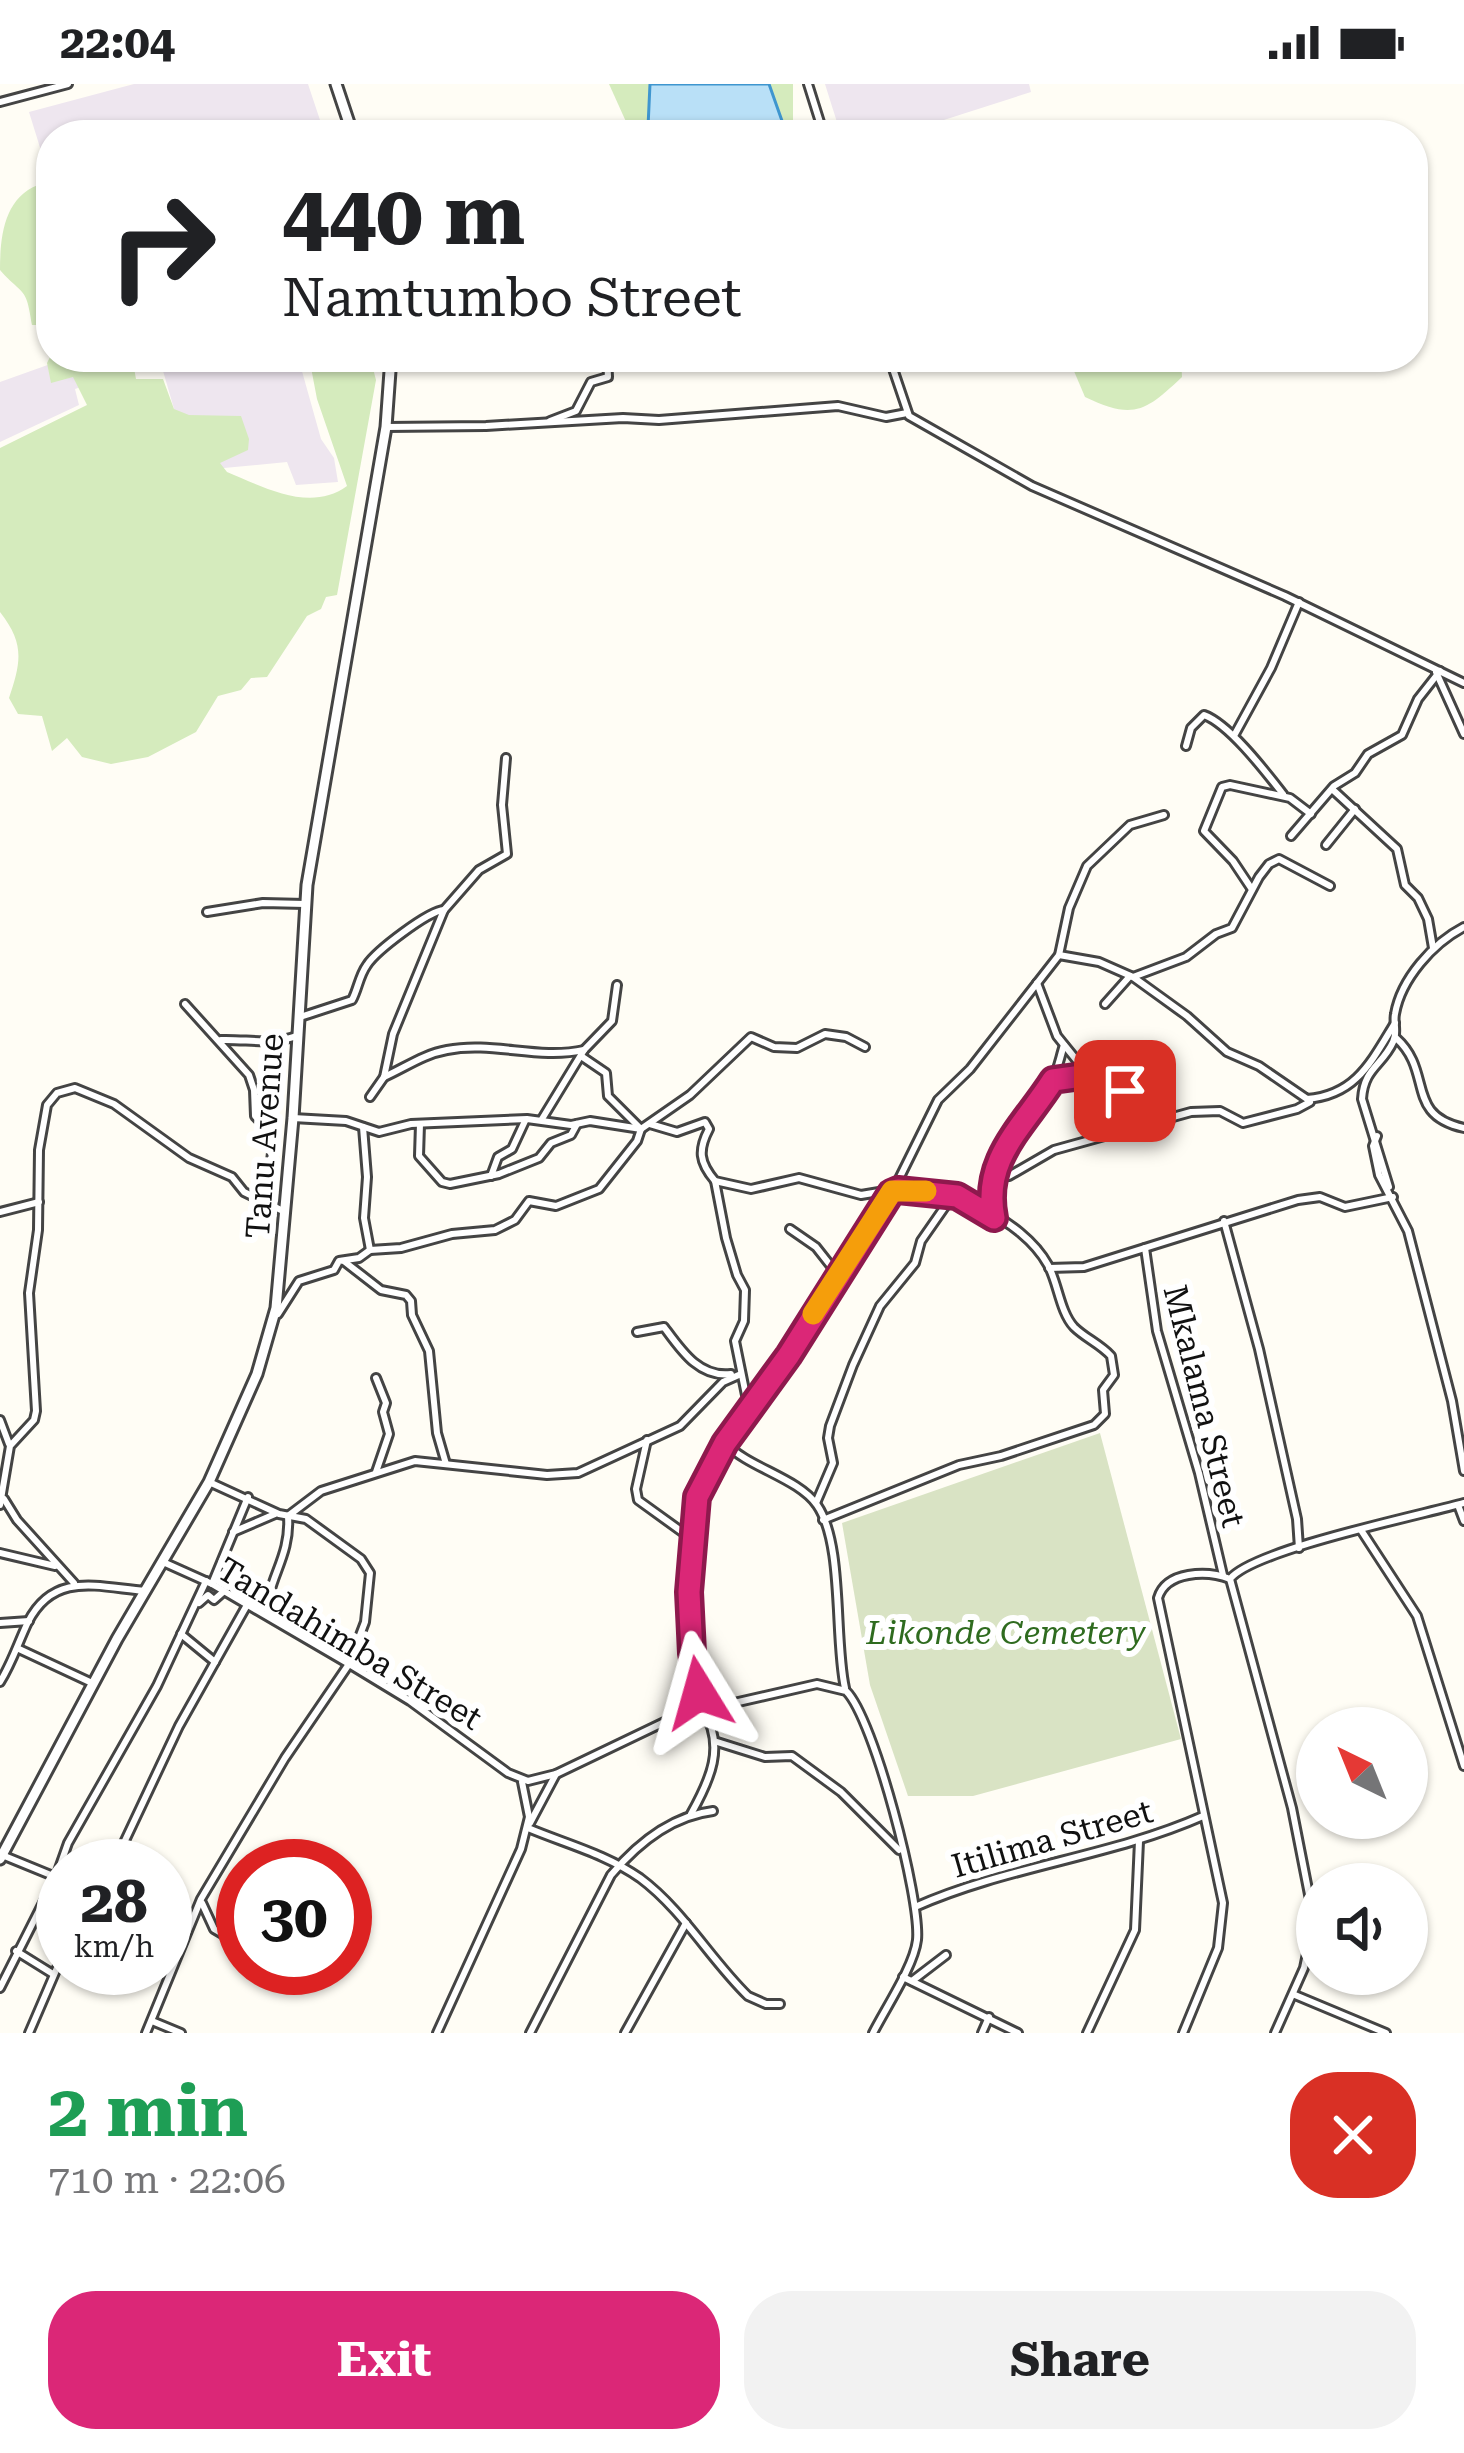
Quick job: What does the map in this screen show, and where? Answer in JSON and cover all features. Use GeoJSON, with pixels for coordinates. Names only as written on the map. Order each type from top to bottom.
{"type":"FeatureCollection","features":[{"type":"Feature","properties":{"kind":"street"},"geometry":{"type":"LineString","coordinates":[[0,102],[68,84]]}},
{"type":"Feature","properties":{"kind":"street"},"geometry":{"type":"LineString","coordinates":[[336,84],[348,120]]}},
{"type":"Feature","properties":{"kind":"street"},"geometry":{"type":"LineString","coordinates":[[808,84],[819,120]]}},
{"type":"Feature","properties":{"kind":"street","name":"Tanu Avenue"},"geometry":{"type":"LineString","coordinates":[[1,1857],[209,1481],[257,1374],[272,1322],[293,1118],[305,904],[386,427],[391,372]]}},
{"type":"Feature","properties":{"kind":"street"},"geometry":{"type":"LineString","coordinates":[[547,422],[579,408],[591,382],[609,376],[609,372]]}},
{"type":"Feature","properties":{"kind":"street"},"geometry":{"type":"LineString","coordinates":[[894,372],[907,413]]}},
{"type":"Feature","properties":{"kind":"street"},"geometry":{"type":"LineString","coordinates":[[386,427],[659,420],[838,406],[886,417],[907,413],[1032,486],[1299,602],[1464,683]]}},
{"type":"Feature","properties":{"kind":"street"},"geometry":{"type":"LineString","coordinates":[[1233,737],[1271,668],[1299,602]]}},
{"type":"Feature","properties":{"kind":"street"},"geometry":{"type":"LineString","coordinates":[[1438,671],[1464,734]]}},
{"type":"Feature","properties":{"kind":"street"},"geometry":{"type":"LineString","coordinates":[[1292,836],[1331,789],[1353,776],[1369,754],[1402,735],[1418,699],[1438,671]]}},
{"type":"Feature","properties":{"kind":"street"},"geometry":{"type":"LineString","coordinates":[[1186,746],[1191,728],[1204,715],[1227,726],[1286,797],[1312,814]]}},
{"type":"Feature","properties":{"kind":"street"},"geometry":{"type":"LineString","coordinates":[[385,1077],[394,1034],[444,910],[479,870],[507,854],[502,805],[506,758]]}},
{"type":"Feature","properties":{"kind":"street"},"geometry":{"type":"LineString","coordinates":[[1252,890],[1204,830],[1226,785],[1286,797]]}},
{"type":"Feature","properties":{"kind":"street"},"geometry":{"type":"LineString","coordinates":[[1331,789],[1397,849],[1405,885],[1429,919],[1433,949]]}},
{"type":"Feature","properties":{"kind":"street"},"geometry":{"type":"LineString","coordinates":[[1326,844],[1354,809]]}},
{"type":"Feature","properties":{"kind":"street"},"geometry":{"type":"LineString","coordinates":[[691,1814],[710,1778],[714,1741],[702,1710],[690,1626],[689,1565],[697,1497],[725,1443],[894,1190],[938,1100],[970,1069],[1059,956],[1070,908],[1087,866],[1130,826],[1164,815]]}},
{"type":"Feature","properties":{"kind":"street"},"geometry":{"type":"LineString","coordinates":[[1106,1004],[1132,976],[1186,957],[1232,928],[1269,864],[1283,858],[1330,886]]}},
{"type":"Feature","properties":{"kind":"street"},"geometry":{"type":"LineString","coordinates":[[207,912],[263,903],[305,904]]}},
{"type":"Feature","properties":{"kind":"street"},"geometry":{"type":"LineString","coordinates":[[300,1017],[352,1000],[375,955],[425,914],[444,910]]}},
{"type":"Feature","properties":{"kind":"street"},"geometry":{"type":"LineString","coordinates":[[1059,956],[1099,962],[1132,976],[1227,1052],[1259,1066],[1295,1095],[1316,1098],[1349,1087],[1395,1023],[1408,984],[1433,949],[1464,928]]}},
{"type":"Feature","properties":{"kind":"street"},"geometry":{"type":"LineString","coordinates":[[1037,983],[1064,1045],[1091,1078],[1173,1117]]}},
{"type":"Feature","properties":{"kind":"street"},"geometry":{"type":"LineString","coordinates":[[542,1119],[582,1053],[612,1021],[617,985]]}},
{"type":"Feature","properties":{"kind":"street"},"geometry":{"type":"LineString","coordinates":[[185,1004],[249,1075],[255,1116],[274,1136],[266,1203]]}},
{"type":"Feature","properties":{"kind":"street"},"geometry":{"type":"LineString","coordinates":[[1395,1023],[1395,1037],[1363,1087],[1364,1103],[1377,1136],[1373,1146],[1377,1168],[1408,1231],[1452,1401],[1464,1472]]}},
{"type":"Feature","properties":{"kind":"street"},"geometry":{"type":"LineString","coordinates":[[293,1118],[346,1121],[379,1132],[420,1124],[527,1119],[590,1121],[640,1130],[690,1095],[751,1037],[773,1047],[796,1048],[821,1034],[833,1034],[865,1047]]}},
{"type":"Feature","properties":{"kind":"street"},"geometry":{"type":"LineString","coordinates":[[221,1040],[275,1043],[299,1035]]}},
{"type":"Feature","properties":{"kind":"street"},"geometry":{"type":"LineString","coordinates":[[1395,1037],[1409,1051],[1432,1114],[1442,1124],[1464,1128]]}},
{"type":"Feature","properties":{"kind":"street"},"geometry":{"type":"LineString","coordinates":[[994,1218],[992,1178],[999,1156],[1053,1080],[1064,1045]]}},
{"type":"Feature","properties":{"kind":"street"},"geometry":{"type":"LineString","coordinates":[[370,1097],[385,1077],[415,1060],[450,1049],[582,1053],[606,1073],[608,1096],[640,1130]]}},
{"type":"Feature","properties":{"kind":"street"},"geometry":{"type":"LineString","coordinates":[[1053,1080],[1091,1078]]}},
{"type":"Feature","properties":{"kind":"street"},"geometry":{"type":"LineString","coordinates":[[10,1446],[34,1420],[36,1411],[29,1293],[44,1117],[52,1099],[69,1088],[114,1104],[189,1158],[232,1177],[244,1192],[285,1212]]}},
{"type":"Feature","properties":{"kind":"street"},"geometry":{"type":"LineString","coordinates":[[992,1178],[1009,1176],[1054,1150],[1173,1117],[1217,1111],[1243,1123],[1297,1109],[1316,1098]]}},
{"type":"Feature","properties":{"kind":"street"},"geometry":{"type":"LineString","coordinates":[[491,1176],[498,1157],[512,1150],[516,1133],[527,1119]]}},
{"type":"Feature","properties":{"kind":"street"},"geometry":{"type":"LineString","coordinates":[[650,1124],[676,1132],[705,1122],[708,1131],[700,1156],[715,1181],[727,1243],[746,1290],[744,1321],[735,1341],[749,1410]]}},
{"type":"Feature","properties":{"kind":"street"},"geometry":{"type":"LineString","coordinates":[[420,1124],[419,1156],[442,1182],[491,1176],[539,1158],[551,1143],[571,1135],[577,1124]]}},
{"type":"Feature","properties":{"kind":"street"},"geometry":{"type":"LineString","coordinates":[[363,1126],[364,1218],[370,1250]]}},
{"type":"Feature","properties":{"kind":"street"},"geometry":{"type":"LineString","coordinates":[[272,1322],[299,1281],[316,1278],[370,1250],[400,1248],[476,1229],[495,1230],[515,1220],[529,1201],[556,1207],[603,1186],[640,1130]]}},
{"type":"Feature","properties":{"kind":"street"},"geometry":{"type":"LineString","coordinates":[[715,1181],[752,1189],[799,1178],[861,1195],[894,1190],[953,1195],[1030,1243],[1049,1268],[1070,1324],[1111,1356],[1114,1375],[1103,1390],[1107,1409],[1094,1425],[959,1465],[823,1520]]}},
{"type":"Feature","properties":{"kind":"street"},"geometry":{"type":"LineString","coordinates":[[1049,1268],[1084,1267],[1315,1197],[1345,1207],[1391,1194]]}},
{"type":"Feature","properties":{"kind":"street"},"geometry":{"type":"LineString","coordinates":[[816,1503],[833,1463],[830,1426],[853,1365],[880,1306],[916,1263],[920,1243],[953,1195]]}},
{"type":"Feature","properties":{"kind":"street"},"geometry":{"type":"LineString","coordinates":[[0,1212],[39,1202]]}},
{"type":"Feature","properties":{"kind":"street"},"geometry":{"type":"LineString","coordinates":[[1224,1221],[1259,1349],[1297,1519],[1299,1548],[1461,1504],[1464,1521]]}},
{"type":"Feature","properties":{"kind":"street"},"geometry":{"type":"LineString","coordinates":[[790,1228],[816,1247],[838,1275]]}},
{"type":"Feature","properties":{"kind":"street","name":"Mkalama Street"},"geometry":{"type":"LineString","coordinates":[[1145,1248],[1157,1331],[1292,1808],[1314,1920],[1313,1939],[1295,1995],[1275,2033]]}},
{"type":"Feature","properties":{"kind":"street"},"geometry":{"type":"LineString","coordinates":[[344,1261],[381,1290],[410,1299],[429,1351],[436,1423],[446,1464]]}},
{"type":"Feature","properties":{"kind":"street"},"geometry":{"type":"LineString","coordinates":[[637,1332],[664,1327],[679,1348],[705,1370],[723,1376],[741,1373]]}},
{"type":"Feature","properties":{"kind":"street"},"geometry":{"type":"LineString","coordinates":[[233,1532],[284,1515],[320,1491],[415,1461],[567,1474],[583,1471],[680,1426],[723,1382],[741,1373]]}},
{"type":"Feature","properties":{"kind":"street"},"geometry":{"type":"LineString","coordinates":[[376,1378],[386,1403],[383,1412],[389,1434],[376,1472]]}},
{"type":"Feature","properties":{"kind":"street"},"geometry":{"type":"LineString","coordinates":[[743,1389],[766,1387]]}},
{"type":"Feature","properties":{"kind":"street"},"geometry":{"type":"LineString","coordinates":[[0,1420],[10,1446],[2,1502],[76,1585]]}},
{"type":"Feature","properties":{"kind":"street"},"geometry":{"type":"LineString","coordinates":[[647,1440],[636,1494],[694,1540]]}},
{"type":"Feature","properties":{"kind":"street"},"geometry":{"type":"LineString","coordinates":[[725,1443],[816,1503],[836,1561],[834,1587],[846,1691],[866,1719],[915,1907],[917,1943],[873,2033]]}},
{"type":"Feature","properties":{"kind":"street"},"geometry":{"type":"LineString","coordinates":[[192,1916],[285,1759],[350,1664],[365,1622],[370,1573],[361,1559],[306,1519],[284,1515],[209,1481]]}},
{"type":"Feature","properties":{"kind":"street"},"geometry":{"type":"LineString","coordinates":[[70,1839],[140,1717],[248,1497]]}},
{"type":"Feature","properties":{"kind":"street"},"geometry":{"type":"LineString","coordinates":[[268,1615],[266,1598],[285,1559],[284,1515]]}},
{"type":"Feature","properties":{"kind":"street"},"geometry":{"type":"LineString","coordinates":[[1360,1530],[1417,1616],[1464,1766]]}},
{"type":"Feature","properties":{"kind":"street","name":"Mkalama Street"},"geometry":{"type":"LineString","coordinates":[[1226,1577],[1299,1548]]}},
{"type":"Feature","properties":{"kind":"street"},"geometry":{"type":"LineString","coordinates":[[0,1553],[56,1567]]}},
{"type":"Feature","properties":{"kind":"street","name":"Tandahimba Street"},"geometry":{"type":"LineString","coordinates":[[162,1562],[268,1615],[350,1664],[520,1779]]}},
{"type":"Feature","properties":{"kind":"street","name":"Itilima Street"},"geometry":{"type":"LineString","coordinates":[[1183,2033],[1219,1948],[1223,1921],[1220,1882],[1160,1622],[1158,1594],[1173,1580],[1206,1573],[1226,1577]]}},
{"type":"Feature","properties":{"kind":"street"},"geometry":{"type":"LineString","coordinates":[[0,1682],[28,1621],[55,1590],[76,1585],[145,1591]]}},
{"type":"Feature","properties":{"kind":"street"},"geometry":{"type":"LineString","coordinates":[[193,1610],[204,1597],[214,1600],[223,1592]]}},
{"type":"Feature","properties":{"kind":"street"},"geometry":{"type":"LineString","coordinates":[[126,1839],[179,1726],[247,1605],[266,1598]]}},
{"type":"Feature","properties":{"kind":"street"},"geometry":{"type":"LineString","coordinates":[[0,1623],[28,1621]]}},
{"type":"Feature","properties":{"kind":"street"},"geometry":{"type":"LineString","coordinates":[[181,1634],[215,1662]]}},
{"type":"Feature","properties":{"kind":"street"},"geometry":{"type":"LineString","coordinates":[[19,1648],[95,1684]]}},
{"type":"Feature","properties":{"kind":"street"},"geometry":{"type":"LineString","coordinates":[[529,1826],[520,1779],[534,1781],[556,1774],[664,1721],[702,1710],[817,1684],[846,1691]]}},
{"type":"Feature","properties":{"kind":"street"},"geometry":{"type":"LineString","coordinates":[[714,1741],[764,1757],[791,1755],[841,1792],[903,1854]]}},
{"type":"Feature","properties":{"kind":"street"},"geometry":{"type":"LineString","coordinates":[[437,2033],[556,1774]]}},
{"type":"Feature","properties":{"kind":"street"},"geometry":{"type":"LineString","coordinates":[[530,2033],[617,1867],[671,1822],[713,1811]]}},
{"type":"Feature","properties":{"kind":"street","name":"Itilima Street"},"geometry":{"type":"LineString","coordinates":[[915,1907],[955,1891],[1139,1841],[1203,1816]]}},
{"type":"Feature","properties":{"kind":"street"},"geometry":{"type":"LineString","coordinates":[[0,1826],[16,1834]]}},
{"type":"Feature","properties":{"kind":"street"},"geometry":{"type":"LineString","coordinates":[[529,1826],[585,1847],[644,1882],[747,1994],[766,2004],[780,2004]]}},
{"type":"Feature","properties":{"kind":"street"},"geometry":{"type":"LineString","coordinates":[[1087,2033],[1135,1930],[1139,1841]]}},
{"type":"Feature","properties":{"kind":"street"},"geometry":{"type":"LineString","coordinates":[[1,1857],[36,1870]]}},
{"type":"Feature","properties":{"kind":"street"},"geometry":{"type":"LineString","coordinates":[[201,1899],[216,1930]]}},
{"type":"Feature","properties":{"kind":"street"},"geometry":{"type":"LineString","coordinates":[[0,1988],[36,1918]]}},
{"type":"Feature","properties":{"kind":"street"},"geometry":{"type":"LineString","coordinates":[[626,2033],[686,1923]]}},
{"type":"Feature","properties":{"kind":"street"},"geometry":{"type":"LineString","coordinates":[[16,1951],[36,1963]]}},
{"type":"Feature","properties":{"kind":"street"},"geometry":{"type":"LineString","coordinates":[[912,1981],[946,1955]]}},
{"type":"Feature","properties":{"kind":"street"},"geometry":{"type":"LineString","coordinates":[[902,1976],[1018,2033]]}},
{"type":"Feature","properties":{"kind":"street"},"geometry":{"type":"LineString","coordinates":[[29,2033],[44,1995]]}},
{"type":"Feature","properties":{"kind":"street"},"geometry":{"type":"LineString","coordinates":[[146,2033],[162,1995]]}},
{"type":"Feature","properties":{"kind":"street"},"geometry":{"type":"LineString","coordinates":[[1295,1995],[1386,2033]]}},
{"type":"Feature","properties":{"kind":"street"},"geometry":{"type":"LineString","coordinates":[[982,2033],[989,2018]]}},
{"type":"Feature","properties":{"kind":"street"},"geometry":{"type":"LineString","coordinates":[[152,2021],[182,2033]]}},
{"type":"Feature","properties":{"kind":"shaded area"},"geometry":{"type":"Polygon","coordinates":[[[134,84],[308,84],[320,120],[36,120],[36,135],[29,112],[134,84]]]}},
{"type":"Feature","properties":{"kind":"shaded area"},"geometry":{"type":"Polygon","coordinates":[[[825,84],[1029,84],[1031,92],[944,120],[836,120],[825,84]]]}},
{"type":"Feature","properties":{"kind":"shaded area"},"geometry":{"type":"Polygon","coordinates":[[[36,369],[99,372],[109,377],[75,389],[79,405],[0,442],[0,382],[36,369]]]}},
{"type":"Feature","properties":{"kind":"shaded area"},"geometry":{"type":"Polygon","coordinates":[[[163,372],[302,372],[321,439],[334,458],[338,482],[296,485],[287,462],[192,471],[163,372]]]}},
{"type":"Feature","properties":{"kind":"green space"},"geometry":{"type":"Polygon","coordinates":[[[609,84],[793,84],[793,120],[625,120],[609,84]]]}},
{"type":"Feature","properties":{"kind":"green space"},"geometry":{"type":"Polygon","coordinates":[[[36,186],[36,325],[32,325],[26,297],[0,270],[6,220],[36,186]]]}},
{"type":"Feature","properties":{"kind":"green space"},"geometry":{"type":"Polygon","coordinates":[[[49,372],[135,372],[136,379],[163,379],[174,409],[189,415],[241,416],[248,450],[220,463],[227,472],[287,495],[318,497],[347,486],[312,372],[374,372],[376,380],[337,595],[326,597],[321,609],[307,616],[267,677],[251,678],[241,690],[218,696],[196,732],[148,757],[111,764],[82,757],[67,738],[52,751],[42,716],[18,714],[9,698],[18,654],[14,634],[0,612],[0,448],[87,405],[73,377],[51,383],[49,372]]]}},
{"type":"Feature","properties":{"kind":"green space"},"geometry":{"type":"Polygon","coordinates":[[[1074,372],[1182,372],[1158,398],[1138,409],[1115,408],[1085,397],[1074,372]]]}},
{"type":"Feature","properties":{"kind":"green space","name":"Likonde Cemetery"},"geometry":{"type":"Polygon","coordinates":[[[1100,1433],[1181,1739],[973,1796],[908,1796],[870,1685],[842,1523],[1100,1433]]]}},
{"type":"Feature","properties":{"kind":"water"},"geometry":{"type":"Polygon","coordinates":[[[650,84],[769,84],[782,120],[648,120],[650,84]]]}},
{"type":"Feature","properties":{"kind":"slow traffic"},"geometry":{"type":"LineString","coordinates":[[813,1314],[892,1191],[926,1191]]}},
{"type":"Feature","properties":{"kind":"route"},"geometry":{"type":"LineString","coordinates":[[699,1693],[689,1592],[697,1497],[725,1443],[789,1355],[891,1193],[953,1195],[994,1218],[989,1186],[999,1156],[1053,1080],[1082,1076],[1125,1091]]}}]}
